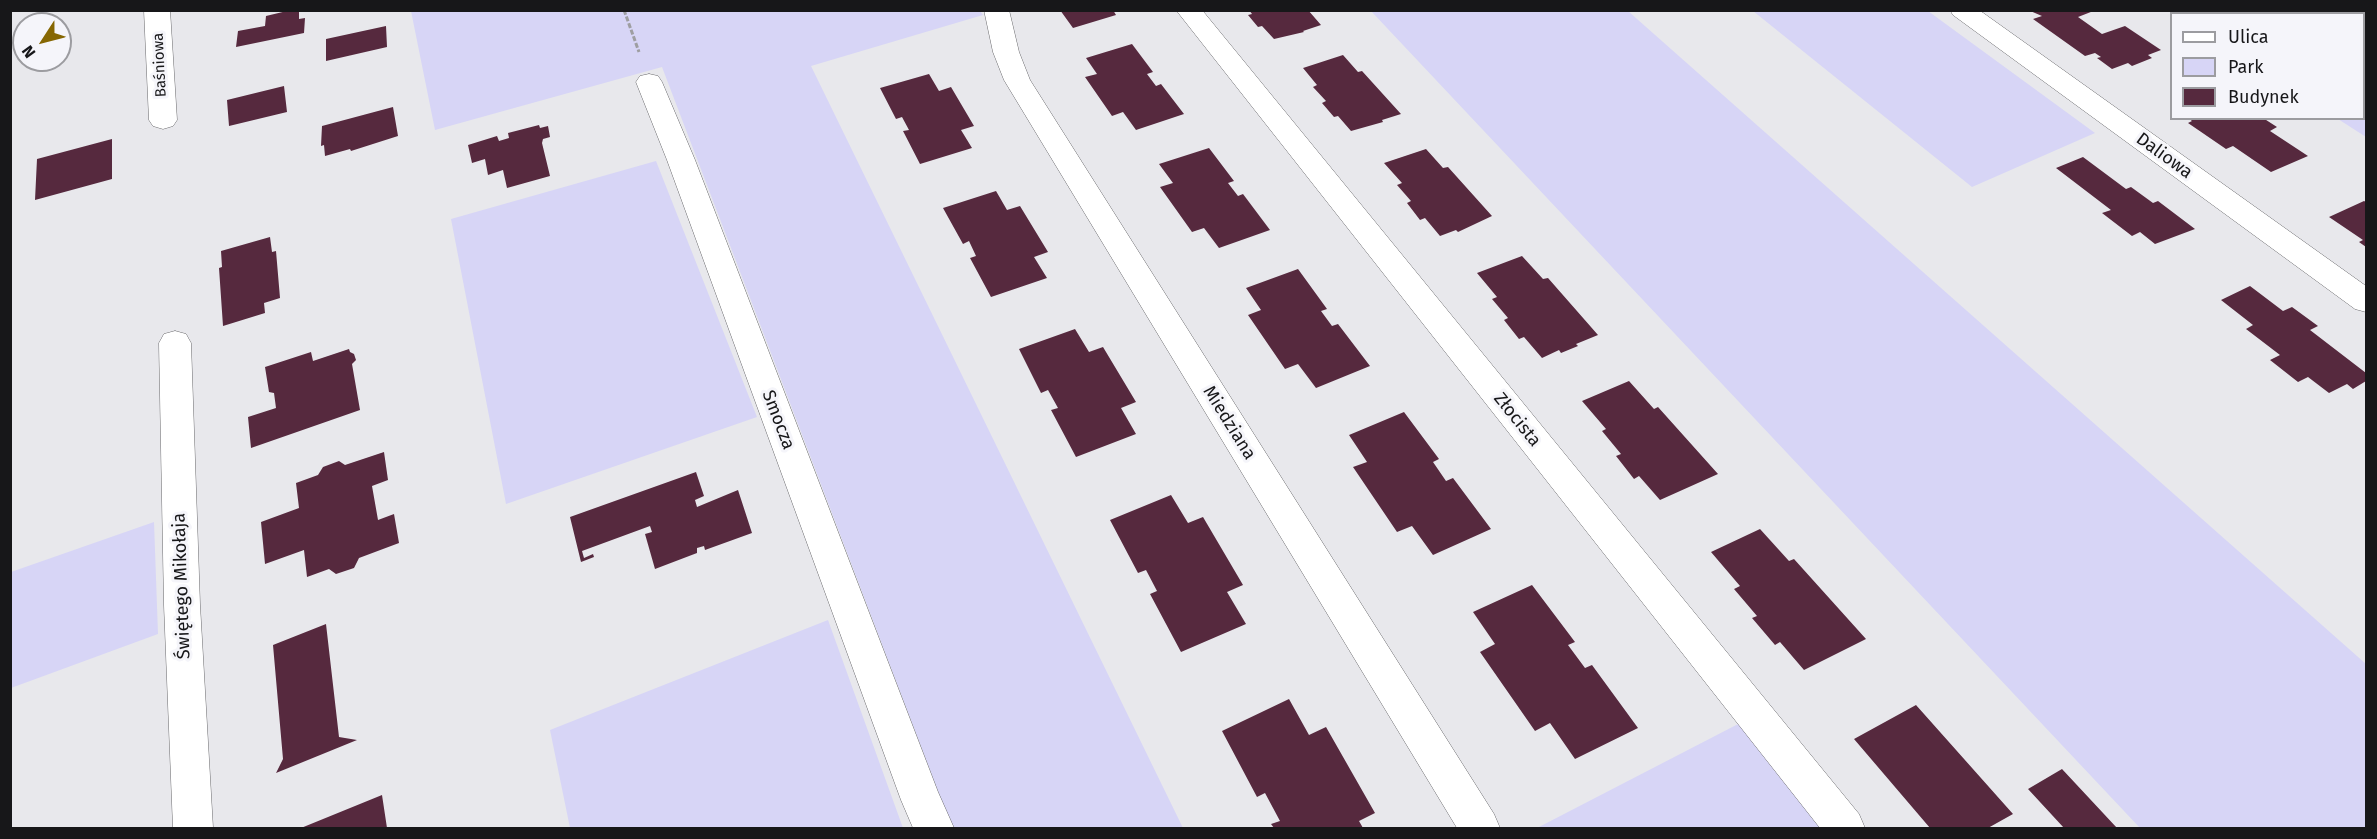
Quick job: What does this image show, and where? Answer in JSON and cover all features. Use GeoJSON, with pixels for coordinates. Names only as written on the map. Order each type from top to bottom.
{"type":"FeatureCollection","features":[{"type":"Feature","properties":{"kind":"street","name":"Baśniowa"},"geometry":{"type":"LineString","coordinates":[[157,10],[163,120]]}},
{"type":"Feature","properties":{"kind":"street","name":"Miedziana"},"geometry":{"type":"LineString","coordinates":[[996,10],[1006,52],[1017,80],[1480,828]]}},
{"type":"Feature","properties":{"kind":"street","name":"Złocista"},"geometry":{"type":"LineString","coordinates":[[1188,10],[1845,828]]}},
{"type":"Feature","properties":{"kind":"street","name":"Daliowa"},"geometry":{"type":"LineString","coordinates":[[1962,10],[2367,301]]}},
{"type":"Feature","properties":{"kind":"street","name":"Smocza"},"geometry":{"type":"LineString","coordinates":[[649,82],[681,160],[913,778],[934,828]]}},
{"type":"Feature","properties":{"kind":"street","name":"Świętego Mikołaja"},"geometry":{"type":"LineString","coordinates":[[175,343],[182,605],[193,828]]}},
{"type":"Feature","properties":{"kind":"path"},"geometry":{"type":"LineString","coordinates":[[624,10],[649,82]]}},
{"type":"Feature","properties":{"kind":"green space"},"geometry":{"type":"Polygon","coordinates":[[[2311,10],[2314,12],[2172,12],[2170,11],[2311,10]]]}},
{"type":"Feature","properties":{"kind":"green space"},"geometry":{"type":"Polygon","coordinates":[[[411,11],[980,11],[983,15],[811,66],[1183,828],[952,828],[662,67],[435,130],[411,11]]]}},
{"type":"Feature","properties":{"kind":"green space"},"geometry":{"type":"Polygon","coordinates":[[[1371,11],[1628,11],[2366,664],[2366,828],[2140,828],[1371,11]]]}},
{"type":"Feature","properties":{"kind":"green space"},"geometry":{"type":"Polygon","coordinates":[[[1753,11],[1928,11],[2095,133],[1972,187],[1753,11]]]}},
{"type":"Feature","properties":{"kind":"green space"},"geometry":{"type":"Polygon","coordinates":[[[2365,43],[2366,44],[2366,137],[2340,120],[2365,120],[2365,43]]]}},
{"type":"Feature","properties":{"kind":"green space"},"geometry":{"type":"Polygon","coordinates":[[[656,161],[757,417],[506,504],[451,219],[656,161]]]}},
{"type":"Feature","properties":{"kind":"green space"},"geometry":{"type":"Polygon","coordinates":[[[154,522],[158,634],[11,688],[11,572],[154,522]]]}},
{"type":"Feature","properties":{"kind":"green space"},"geometry":{"type":"Polygon","coordinates":[[[828,620],[903,828],[570,828],[550,730],[828,620]]]}},
{"type":"Feature","properties":{"kind":"green space"},"geometry":{"type":"Polygon","coordinates":[[[1742,722],[1824,828],[1537,828],[1742,722]]]}},
{"type":"Feature","properties":{"kind":"building"},"geometry":{"type":"Polygon","coordinates":[[[299,10],[299,19],[305,18],[304,33],[236,47],[238,31],[265,26],[266,16],[299,10]]]}},
{"type":"Feature","properties":{"kind":"building"},"geometry":{"type":"Polygon","coordinates":[[[1060,10],[1113,10],[1116,15],[1073,28],[1060,10]]]}},
{"type":"Feature","properties":{"kind":"building"},"geometry":{"type":"Polygon","coordinates":[[[1249,10],[1308,10],[1321,25],[1304,32],[1274,39],[1262,26],[1258,27],[1248,15],[1252,14],[1249,10]]]}},
{"type":"Feature","properties":{"kind":"building"},"geometry":{"type":"Polygon","coordinates":[[[2028,10],[2096,10],[2078,17],[2102,34],[2125,26],[2161,50],[2148,55],[2152,58],[2132,66],[2128,63],[2112,69],[2097,58],[2101,57],[2095,53],[2085,56],[2033,19],[2042,16],[2028,10]]]}},
{"type":"Feature","properties":{"kind":"building"},"geometry":{"type":"Polygon","coordinates":[[[386,26],[387,47],[326,61],[326,39],[386,26]]]}},
{"type":"Feature","properties":{"kind":"building"},"geometry":{"type":"Polygon","coordinates":[[[1132,44],[1153,72],[1147,74],[1156,86],[1161,84],[1184,114],[1136,130],[1123,112],[1112,116],[1085,77],[1097,74],[1086,58],[1132,44]]]}},
{"type":"Feature","properties":{"kind":"building"},"geometry":{"type":"Polygon","coordinates":[[[1343,55],[1358,72],[1362,71],[1401,114],[1351,131],[1338,116],[1334,117],[1322,103],[1326,101],[1313,87],[1317,85],[1303,68],[1343,55]]]}},
{"type":"Feature","properties":{"kind":"building"},"geometry":{"type":"Polygon","coordinates":[[[929,74],[939,91],[951,87],[974,126],[961,130],[972,148],[920,164],[903,131],[909,130],[902,117],[896,119],[880,88],[929,74]]]}},
{"type":"Feature","properties":{"kind":"building"},"geometry":{"type":"Polygon","coordinates":[[[284,86],[287,112],[229,126],[227,100],[284,86]]]}},
{"type":"Feature","properties":{"kind":"building"},"geometry":{"type":"Polygon","coordinates":[[[393,107],[398,136],[351,151],[350,149],[325,156],[324,145],[321,146],[322,126],[393,107]]]}},
{"type":"Feature","properties":{"kind":"building"},"geometry":{"type":"Polygon","coordinates":[[[2266,120],[2277,127],[2270,131],[2308,156],[2271,172],[2233,146],[2226,149],[2188,123],[2192,121],[2266,120]]]}},
{"type":"Feature","properties":{"kind":"building"},"geometry":{"type":"Polygon","coordinates":[[[539,125],[540,128],[548,126],[550,137],[543,139],[542,143],[550,176],[507,188],[503,170],[488,175],[485,159],[472,163],[468,145],[497,136],[499,141],[509,138],[508,133],[539,125]]]}},
{"type":"Feature","properties":{"kind":"building"},"geometry":{"type":"Polygon","coordinates":[[[112,139],[112,179],[35,200],[37,159],[112,139]]]}},
{"type":"Feature","properties":{"kind":"building"},"geometry":{"type":"Polygon","coordinates":[[[1209,148],[1234,181],[1228,183],[1238,196],[1243,194],[1270,230],[1219,248],[1204,228],[1192,232],[1160,187],[1173,183],[1159,164],[1209,148]]]}},
{"type":"Feature","properties":{"kind":"building"},"geometry":{"type":"Polygon","coordinates":[[[1426,149],[1443,168],[1448,167],[1492,216],[1458,232],[1456,230],[1440,236],[1425,218],[1420,220],[1407,203],[1411,201],[1397,185],[1402,183],[1384,163],[1426,149]]]}},
{"type":"Feature","properties":{"kind":"building"},"geometry":{"type":"Polygon","coordinates":[[[2083,157],[2126,189],[2131,187],[2153,203],[2158,201],[2195,229],[2155,244],[2140,232],[2132,236],[2102,213],[2111,210],[2056,168],[2083,157]]]}},
{"type":"Feature","properties":{"kind":"building"},"geometry":{"type":"Polygon","coordinates":[[[996,191],[1007,210],[1020,206],[1048,252],[1034,257],[1047,278],[991,297],[970,258],[976,256],[969,241],[963,244],[943,208],[996,191]]]}},
{"type":"Feature","properties":{"kind":"building"},"geometry":{"type":"Polygon","coordinates":[[[2366,202],[2366,247],[2359,242],[2363,240],[2329,217],[2366,202]]]}},
{"type":"Feature","properties":{"kind":"building"},"geometry":{"type":"Polygon","coordinates":[[[270,237],[272,252],[276,251],[280,298],[264,303],[265,313],[223,326],[219,268],[222,267],[221,251],[270,237]]]}},
{"type":"Feature","properties":{"kind":"building"},"geometry":{"type":"Polygon","coordinates":[[[1522,256],[1543,279],[1548,278],[1598,335],[1561,353],[1559,350],[1542,358],[1524,337],[1519,339],[1504,320],[1508,318],[1492,299],[1497,297],[1477,273],[1522,256]]]}},
{"type":"Feature","properties":{"kind":"building"},"geometry":{"type":"Polygon","coordinates":[[[1298,269],[1327,309],[1321,311],[1332,326],[1338,324],[1370,366],[1316,388],[1298,364],[1285,369],[1248,315],[1261,310],[1246,288],[1298,269]]]}},
{"type":"Feature","properties":{"kind":"building"},"geometry":{"type":"Polygon","coordinates":[[[2250,286],[2283,311],[2292,307],[2318,326],[2310,330],[2366,373],[2366,381],[2353,389],[2347,384],[2329,393],[2308,377],[2298,382],[2270,360],[2280,355],[2246,329],[2253,325],[2221,300],[2250,286]]]}},
{"type":"Feature","properties":{"kind":"building"},"geometry":{"type":"Polygon","coordinates":[[[1075,329],[1089,352],[1103,347],[1136,402],[1121,408],[1136,434],[1076,457],[1051,410],[1058,408],[1048,390],[1041,393],[1019,349],[1075,329]]]}},
{"type":"Feature","properties":{"kind":"building"},"geometry":{"type":"Polygon","coordinates":[[[349,349],[356,360],[352,364],[360,410],[251,448],[248,417],[276,408],[274,393],[269,392],[265,367],[311,352],[313,361],[349,349]]]}},
{"type":"Feature","properties":{"kind":"building"},"geometry":{"type":"Polygon","coordinates":[[[1629,381],[1654,409],[1658,407],[1718,474],[1660,500],[1639,476],[1634,479],[1616,456],[1621,454],[1602,431],[1606,429],[1582,401],[1629,381]]]}},
{"type":"Feature","properties":{"kind":"building"},"geometry":{"type":"Polygon","coordinates":[[[1404,412],[1439,459],[1433,462],[1446,481],[1453,478],[1491,529],[1433,555],[1412,526],[1397,532],[1353,467],[1367,462],[1349,435],[1404,412]]]}},
{"type":"Feature","properties":{"kind":"building"},"geometry":{"type":"Polygon","coordinates":[[[384,452],[388,480],[372,486],[378,520],[394,514],[399,543],[359,558],[354,568],[336,574],[329,569],[307,577],[304,550],[265,564],[261,522],[299,508],[296,483],[318,475],[323,467],[339,461],[345,465],[384,452]]]}},
{"type":"Feature","properties":{"kind":"building"},"geometry":{"type":"Polygon","coordinates":[[[696,472],[704,496],[695,500],[697,507],[738,490],[752,533],[705,550],[704,546],[697,548],[697,553],[655,569],[645,534],[652,532],[650,526],[582,551],[584,558],[593,554],[594,557],[581,562],[570,517],[696,472]]]}},
{"type":"Feature","properties":{"kind":"building"},"geometry":{"type":"Polygon","coordinates":[[[1171,495],[1188,523],[1203,517],[1243,585],[1227,592],[1246,624],[1181,652],[1150,594],[1157,591],[1146,570],[1138,573],[1110,520],[1171,495]]]}},
{"type":"Feature","properties":{"kind":"building"},"geometry":{"type":"Polygon","coordinates":[[[1760,529],[1789,561],[1794,559],[1866,639],[1804,670],[1780,642],[1775,645],[1752,618],[1757,616],[1734,589],[1740,586],[1711,552],[1760,529]]]}},
{"type":"Feature","properties":{"kind":"building"},"geometry":{"type":"Polygon","coordinates":[[[1532,585],[1575,642],[1568,645],[1585,668],[1592,665],[1638,728],[1575,759],[1550,723],[1535,731],[1480,652],[1495,644],[1473,612],[1532,585]]]}},
{"type":"Feature","properties":{"kind":"building"},"geometry":{"type":"Polygon","coordinates":[[[326,624],[339,737],[357,740],[276,773],[283,759],[273,645],[326,624]]]}},
{"type":"Feature","properties":{"kind":"building"},"geometry":{"type":"Polygon","coordinates":[[[1289,699],[1309,735],[1326,727],[1375,813],[1359,821],[1363,828],[1274,828],[1271,824],[1280,821],[1265,793],[1257,797],[1222,731],[1289,699]]]}},
{"type":"Feature","properties":{"kind":"building"},"geometry":{"type":"Polygon","coordinates":[[[1916,705],[2013,814],[1988,828],[1930,828],[1854,739],[1916,705]]]}},
{"type":"Feature","properties":{"kind":"building"},"geometry":{"type":"Polygon","coordinates":[[[2062,769],[2117,828],[2064,828],[2028,789],[2062,769]]]}},
{"type":"Feature","properties":{"kind":"building"},"geometry":{"type":"Polygon","coordinates":[[[382,795],[387,828],[301,828],[382,795]]]}}]}
